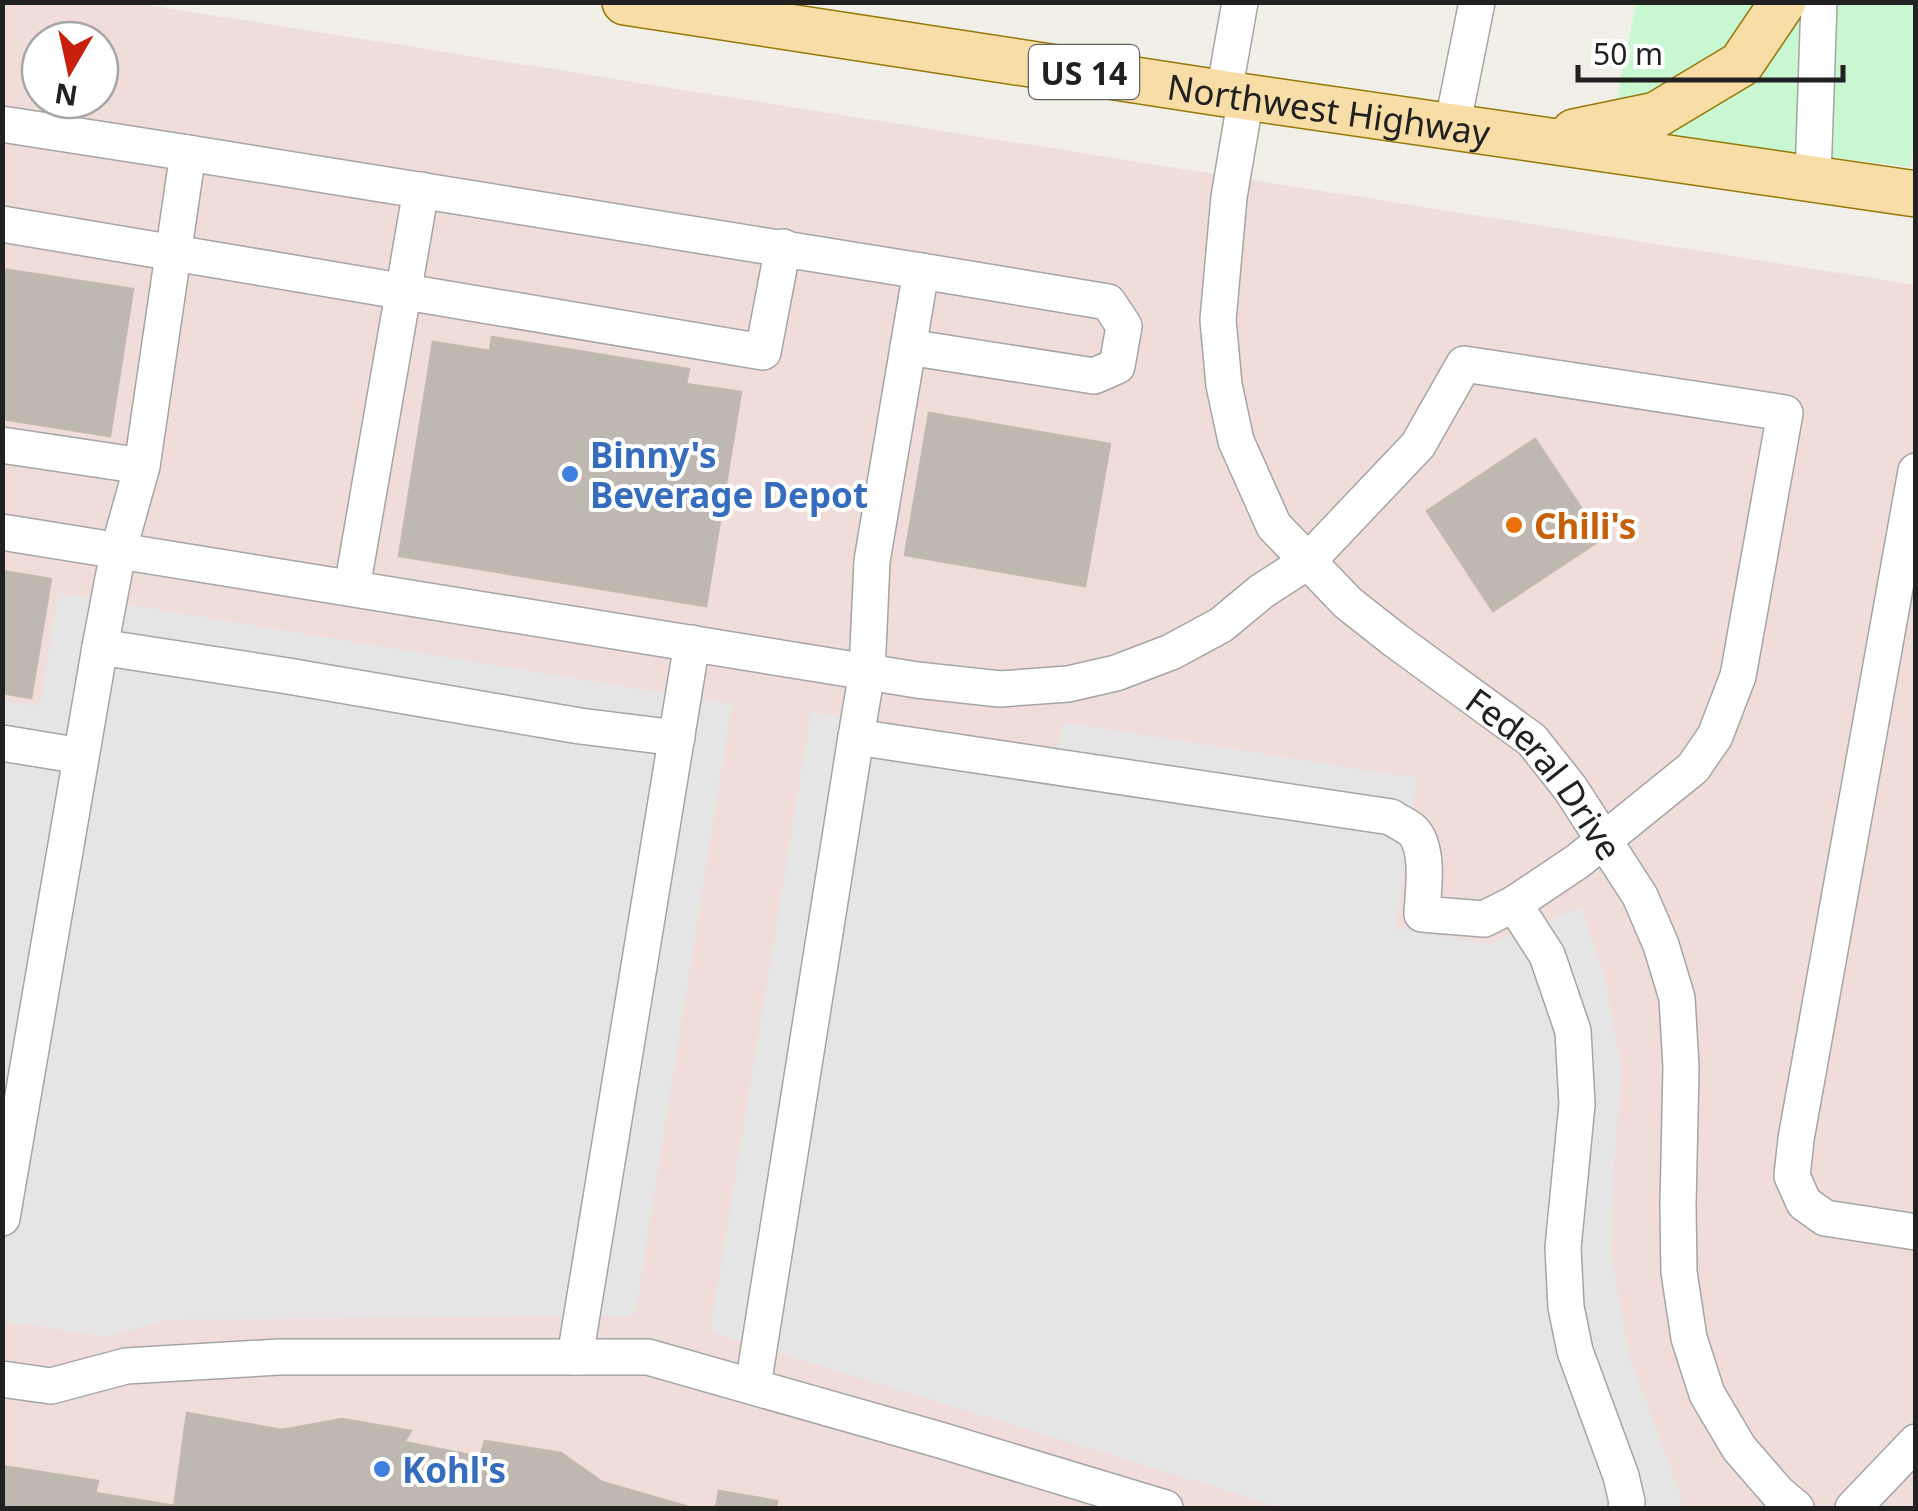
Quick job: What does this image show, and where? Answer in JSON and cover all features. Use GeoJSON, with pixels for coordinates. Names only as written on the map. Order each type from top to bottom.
{"type":"FeatureCollection","features":[{"type":"Feature","properties":{"kind":"main road","name":"Northwest Highway"},"geometry":{"type":"LineString","coordinates":[[625,2],[746,12],[1235,95],[1916,194]]}},
{"type":"Feature","properties":{"kind":"main road"},"geometry":{"type":"LineString","coordinates":[[1542,139],[1656,115],[1741,64],[1783,2]]}},
{"type":"Feature","properties":{"kind":"lane","name":"Federal Drive"},"geometry":{"type":"LineString","coordinates":[[1240,2],[1218,320],[1224,385],[1236,441],[1274,526],[1364,615],[1532,740],[1570,788],[1640,896],[1677,998],[1681,1067],[1679,1272],[1689,1338],[1707,1394],[1739,1448],[1796,1508]]}},
{"type":"Feature","properties":{"kind":"lane"},"geometry":{"type":"LineString","coordinates":[[1452,126],[1477,2]]}},
{"type":"Feature","properties":{"kind":"lane"},"geometry":{"type":"LineString","coordinates":[[1813,178],[1819,2]]}},
{"type":"Feature","properties":{"kind":"lane"},"geometry":{"type":"LineString","coordinates":[[2,124],[1108,302],[1124,326],[1117,366],[1094,376],[908,347]]}},
{"type":"Feature","properties":{"kind":"lane"},"geometry":{"type":"LineString","coordinates":[[2,1218],[100,647],[118,552],[142,466],[188,153]]}},
{"type":"Feature","properties":{"kind":"lane"},"geometry":{"type":"LineString","coordinates":[[352,588],[421,190]]}},
{"type":"Feature","properties":{"kind":"lane"},"geometry":{"type":"LineString","coordinates":[[2,224],[763,352],[783,247]]}},
{"type":"Feature","properties":{"kind":"lane"},"geometry":{"type":"LineString","coordinates":[[753,1386],[867,672],[872,562],[922,270]]}},
{"type":"Feature","properties":{"kind":"lane"},"geometry":{"type":"LineString","coordinates":[[2,532],[917,680],[1000,688],[1068,684],[1116,673],[1171,652],[1221,625],[1307,562],[1418,445],[1464,364],[1785,413],[1738,676],[1714,736],[1692,768],[1578,861],[1484,919],[1422,914],[1422,848],[1415,832],[1392,818],[856,737]]}},
{"type":"Feature","properties":{"kind":"lane"},"geometry":{"type":"LineString","coordinates":[[2,445],[142,466]]}},
{"type":"Feature","properties":{"kind":"lane"},"geometry":{"type":"LineString","coordinates":[[1916,471],[1792,1176],[1804,1203],[1825,1218],[1916,1232]]}},
{"type":"Feature","properties":{"kind":"lane"},"geometry":{"type":"LineString","coordinates":[[575,1357],[692,643]]}},
{"type":"Feature","properties":{"kind":"lane"},"geometry":{"type":"LineString","coordinates":[[100,647],[580,726],[677,738]]}},
{"type":"Feature","properties":{"kind":"lane"},"geometry":{"type":"LineString","coordinates":[[2,743],[81,756]]}},
{"type":"Feature","properties":{"kind":"lane"},"geometry":{"type":"LineString","coordinates":[[1514,904],[1547,955],[1572,1031],[1577,1104],[1563,1248],[1566,1307],[1574,1351],[1622,1476],[1626,1508]]}},
{"type":"Feature","properties":{"kind":"lane"},"geometry":{"type":"LineString","coordinates":[[2,1379],[51,1386],[126,1366],[279,1357],[648,1356],[1165,1508]]}},
{"type":"Feature","properties":{"kind":"lane"},"geometry":{"type":"LineString","coordinates":[[1854,1508],[1916,1442]]}},
{"type":"Feature","properties":{"kind":"shaded area"},"geometry":{"type":"Polygon","coordinates":[[[3,3],[135,3],[1915,285],[1915,1508],[3,1508],[3,3]]]}},
{"type":"Feature","properties":{"kind":"shaded area"},"geometry":{"type":"Polygon","coordinates":[[[58,593],[732,704],[635,1316],[167,1320],[107,1337],[3,1321],[2,700],[40,706],[58,593]]]}},
{"type":"Feature","properties":{"kind":"shaded area"},"geometry":{"type":"Polygon","coordinates":[[[811,712],[1058,750],[1063,722],[1417,778],[1396,928],[1491,944],[1581,907],[1604,974],[1622,1070],[1611,1253],[1630,1359],[1667,1457],[1681,1508],[1283,1508],[710,1332],[811,712]]]}},
{"type":"Feature","properties":{"kind":"green space"},"geometry":{"type":"Polygon","coordinates":[[[1636,3],[1915,3],[1916,132],[1910,167],[1611,130],[1636,3]]]}},
{"type":"Feature","properties":{"kind":"building"},"geometry":{"type":"Polygon","coordinates":[[[2,269],[133,289],[110,436],[2,419],[2,269]]]}},
{"type":"Feature","properties":{"kind":"building","name":"Binny's Beverage Depot"},"geometry":{"type":"Polygon","coordinates":[[[492,337],[689,369],[686,384],[741,392],[706,606],[399,556],[433,342],[490,351],[492,337]]]}},
{"type":"Feature","properties":{"kind":"building"},"geometry":{"type":"Polygon","coordinates":[[[929,413],[1110,444],[1085,586],[905,555],[929,413]]]}},
{"type":"Feature","properties":{"kind":"building","name":"Chili's"},"geometry":{"type":"Polygon","coordinates":[[[1535,439],[1602,539],[1493,611],[1427,511],[1535,439]]]}},
{"type":"Feature","properties":{"kind":"building"},"geometry":{"type":"Polygon","coordinates":[[[2,571],[51,579],[31,698],[2,693],[2,571]]]}},
{"type":"Feature","properties":{"kind":"building","name":"Kohl's"},"geometry":{"type":"Polygon","coordinates":[[[187,1413],[282,1430],[342,1419],[411,1431],[404,1442],[480,1457],[485,1441],[561,1453],[602,1482],[692,1508],[174,1508],[187,1413]]]}},
{"type":"Feature","properties":{"kind":"building"},"geometry":{"type":"Polygon","coordinates":[[[2,1466],[98,1481],[95,1493],[175,1506],[2,1508],[2,1466]]]}},
{"type":"Feature","properties":{"kind":"building"},"geometry":{"type":"Polygon","coordinates":[[[719,1491],[777,1501],[776,1508],[716,1508],[719,1491]]]}},
{"type":"Feature","properties":{"kind":"place","name":"Binny's Beverage Depot"},"geometry":{"type":"Point","coordinates":[570,474]}},
{"type":"Feature","properties":{"kind":"place","name":"Chili's"},"geometry":{"type":"Point","coordinates":[1514,525]}},
{"type":"Feature","properties":{"kind":"place","name":"Kohl's"},"geometry":{"type":"Point","coordinates":[382,1469]}}]}
